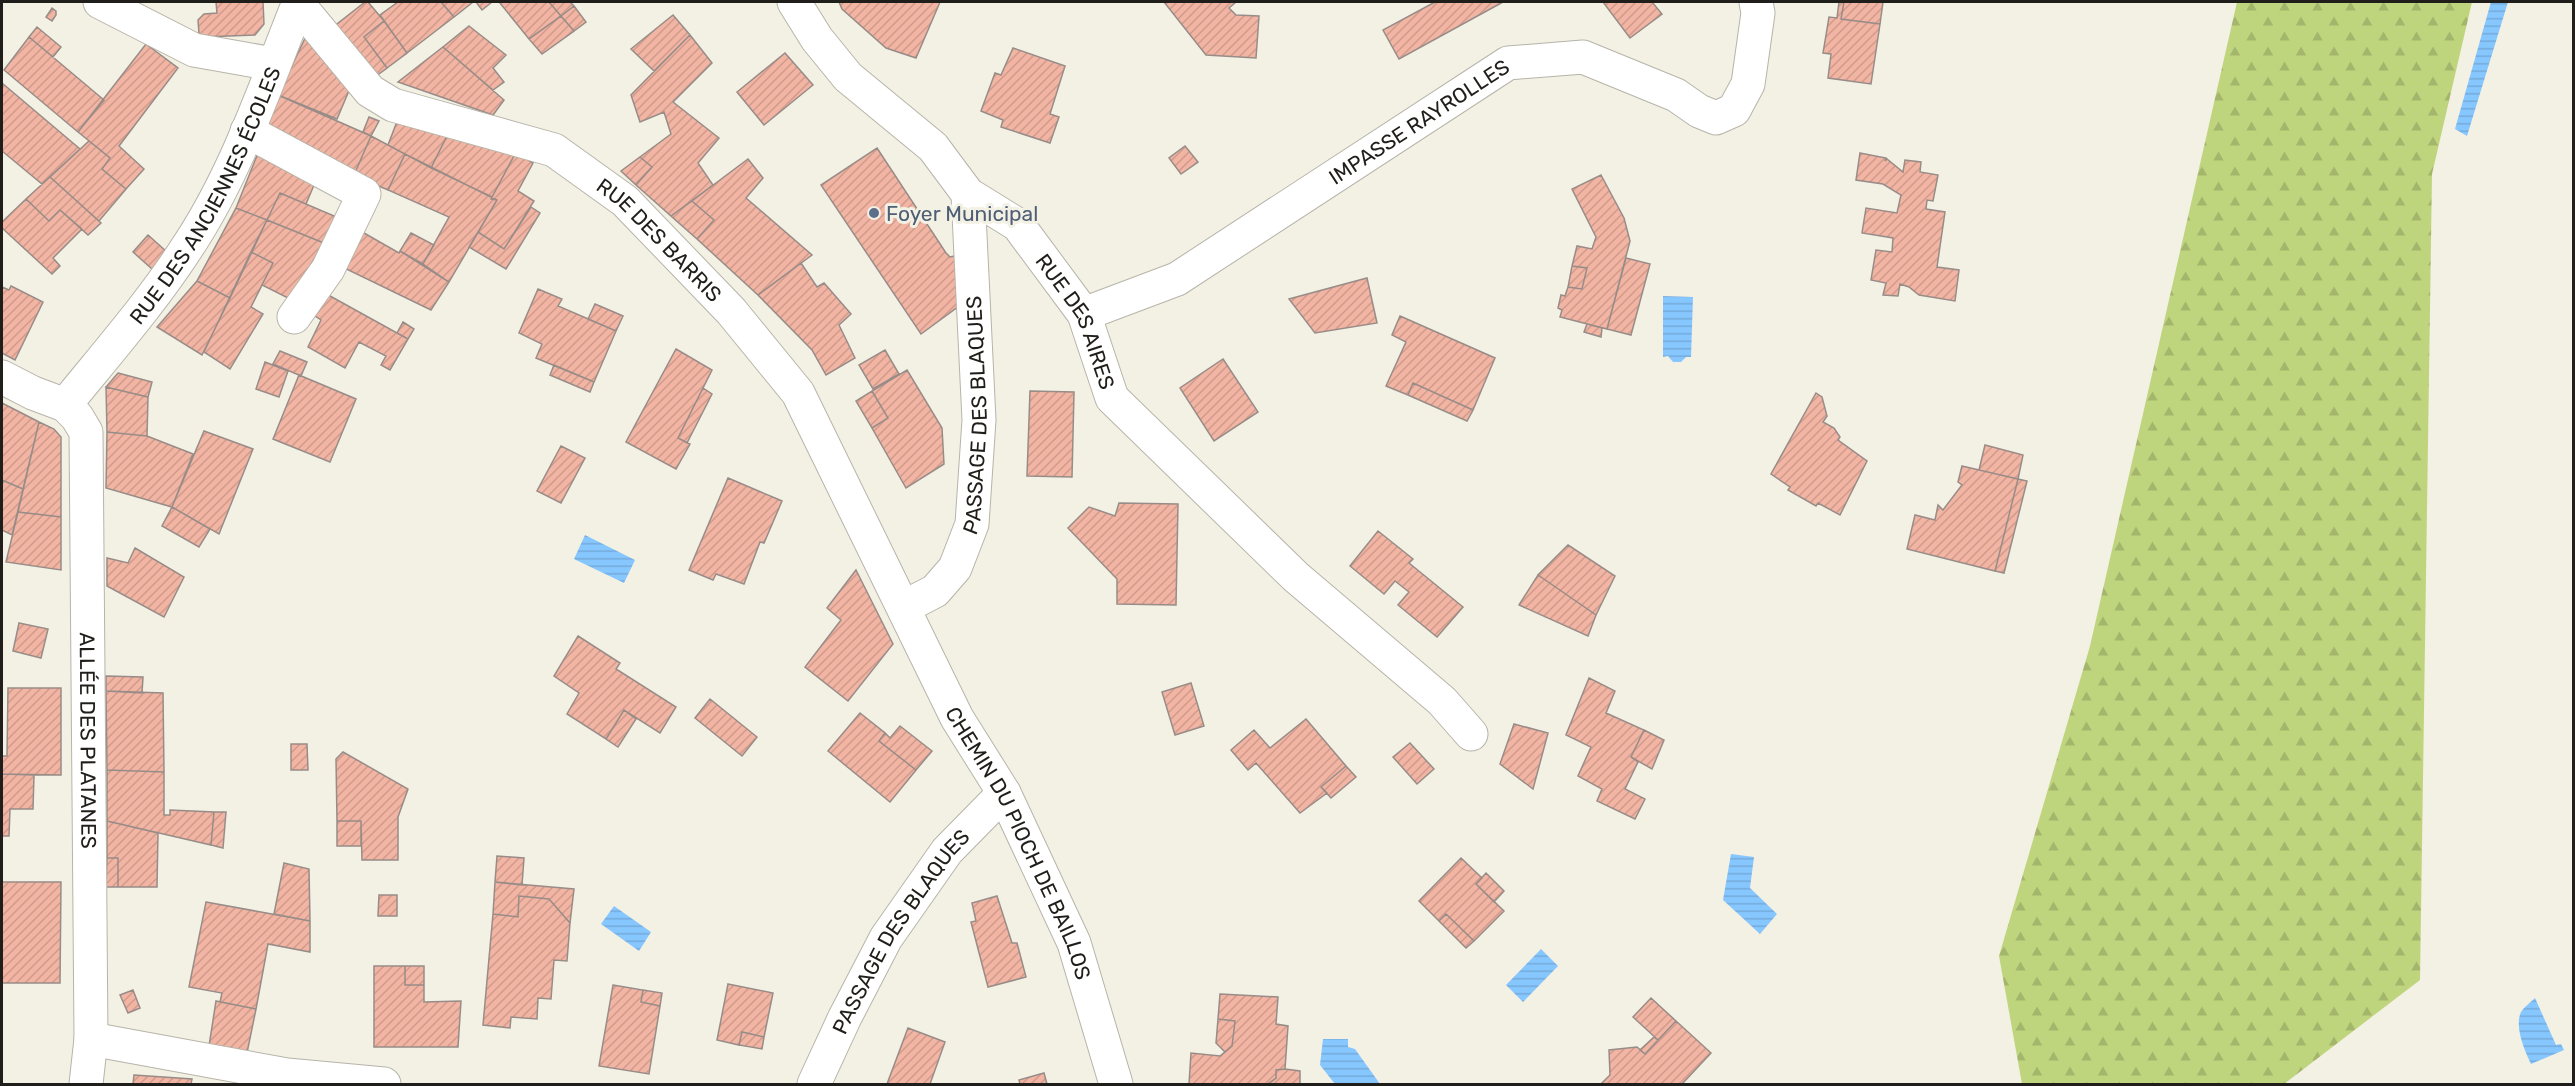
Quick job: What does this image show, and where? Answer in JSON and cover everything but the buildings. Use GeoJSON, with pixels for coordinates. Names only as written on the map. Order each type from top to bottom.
{"type":"FeatureCollection","features":[{"type":"Feature","properties":{"kind":"street"},"geometry":{"type":"LineString","coordinates":[[100,2],[194,50],[273,64]]}},
{"type":"Feature","properties":{"kind":"street","name":"RUE DES AIRES"},"geometry":{"type":"LineString","coordinates":[[794,2],[817,39],[848,77],[933,147],[968,194],[1018,225],[1084,314],[1112,399],[1296,577],[1442,701],[1471,734]]}},
{"type":"Feature","properties":{"kind":"street","name":"IMPASSE RAYROLLES"},"geometry":{"type":"LineString","coordinates":[[1084,314],[1177,279],[1508,63],[1583,57],[1676,94],[1699,111],[1716,118],[1734,110],[1748,84],[1758,12],[1756,2]]}},
{"type":"Feature","properties":{"kind":"street","name":"RUE DES ANCIENNES ÉCOLES"},"geometry":{"type":"LineString","coordinates":[[65,405],[167,277],[189,245],[247,131],[298,3]]}},
{"type":"Feature","properties":{"kind":"street","name":"RUE DES BARRIS"},"geometry":{"type":"LineString","coordinates":[[298,3],[370,90],[393,105],[554,150],[625,201],[731,311],[798,393],[904,607]]}},
{"type":"Feature","properties":{"kind":"street"},"geometry":{"type":"LineString","coordinates":[[247,131],[364,194],[328,269],[294,317]]}},
{"type":"Feature","properties":{"kind":"street","name":"PASSAGE DES BLAQUES"},"geometry":{"type":"LineString","coordinates":[[904,607],[935,591],[955,568],[972,524],[979,420],[968,194]]}},
{"type":"Feature","properties":{"kind":"street"},"geometry":{"type":"LineString","coordinates":[[2,377],[33,393],[65,405]]}},
{"type":"Feature","properties":{"kind":"street","name":"ALLÉE DES PLATANES"},"geometry":{"type":"LineString","coordinates":[[65,405],[77,417],[86,432],[91,1039],[86,1084]]}},
{"type":"Feature","properties":{"kind":"street","name":"CHEMIN DU PIOCH DE BAILLOS"},"geometry":{"type":"LineString","coordinates":[[904,607],[957,718],[1004,793],[1074,943],[1116,1084]]}},
{"type":"Feature","properties":{"kind":"street","name":"PASSAGE DES BLAQUES"},"geometry":{"type":"LineString","coordinates":[[814,1084],[845,1017],[886,938],[947,851],[1004,793]]}},
{"type":"Feature","properties":{"kind":"street"},"geometry":{"type":"LineString","coordinates":[[91,1039],[287,1075],[384,1084]]}},
{"type":"Feature","properties":{"kind":"green space"},"geometry":{"type":"Polygon","coordinates":[[[2237,2],[2472,2],[2432,174],[2420,980],[2284,1084],[2022,1084],[1999,956],[2090,646],[2237,2]]]}},
{"type":"Feature","properties":{"kind":"water"},"geometry":{"type":"Polygon","coordinates":[[[2491,2],[2508,2],[2467,136],[2455,129],[2491,2]]]}},
{"type":"Feature","properties":{"kind":"water"},"geometry":{"type":"Polygon","coordinates":[[[1663,296],[1693,297],[1691,357],[1686,357],[1681,362],[1673,362],[1668,356],[1663,357],[1663,296]]]}},
{"type":"Feature","properties":{"kind":"water"},"geometry":{"type":"Polygon","coordinates":[[[585,535],[635,560],[624,583],[574,559],[585,535]]]}},
{"type":"Feature","properties":{"kind":"water"},"geometry":{"type":"Polygon","coordinates":[[[1731,854],[1754,857],[1750,888],[1777,914],[1760,934],[1723,900],[1731,854]]]}},
{"type":"Feature","properties":{"kind":"water"},"geometry":{"type":"Polygon","coordinates":[[[614,906],[651,932],[639,951],[601,924],[614,906]]]}},
{"type":"Feature","properties":{"kind":"water"},"geometry":{"type":"Polygon","coordinates":[[[1541,949],[1558,966],[1523,1002],[1506,985],[1541,949]]]}},
{"type":"Feature","properties":{"kind":"water"},"geometry":{"type":"Polygon","coordinates":[[[2535,998],[2556,1045],[2561,1044],[2564,1050],[2531,1064],[2521,1039],[2519,1018],[2521,1012],[2535,998]]]}},
{"type":"Feature","properties":{"kind":"water"},"geometry":{"type":"Polygon","coordinates":[[[1323,1039],[1348,1039],[1348,1047],[1355,1049],[1380,1084],[1335,1084],[1320,1065],[1323,1039]]]}},
{"type":"Feature","properties":{"kind":"place","name":"Foyer Municipal"},"geometry":{"type":"Point","coordinates":[874,213]}}]}
